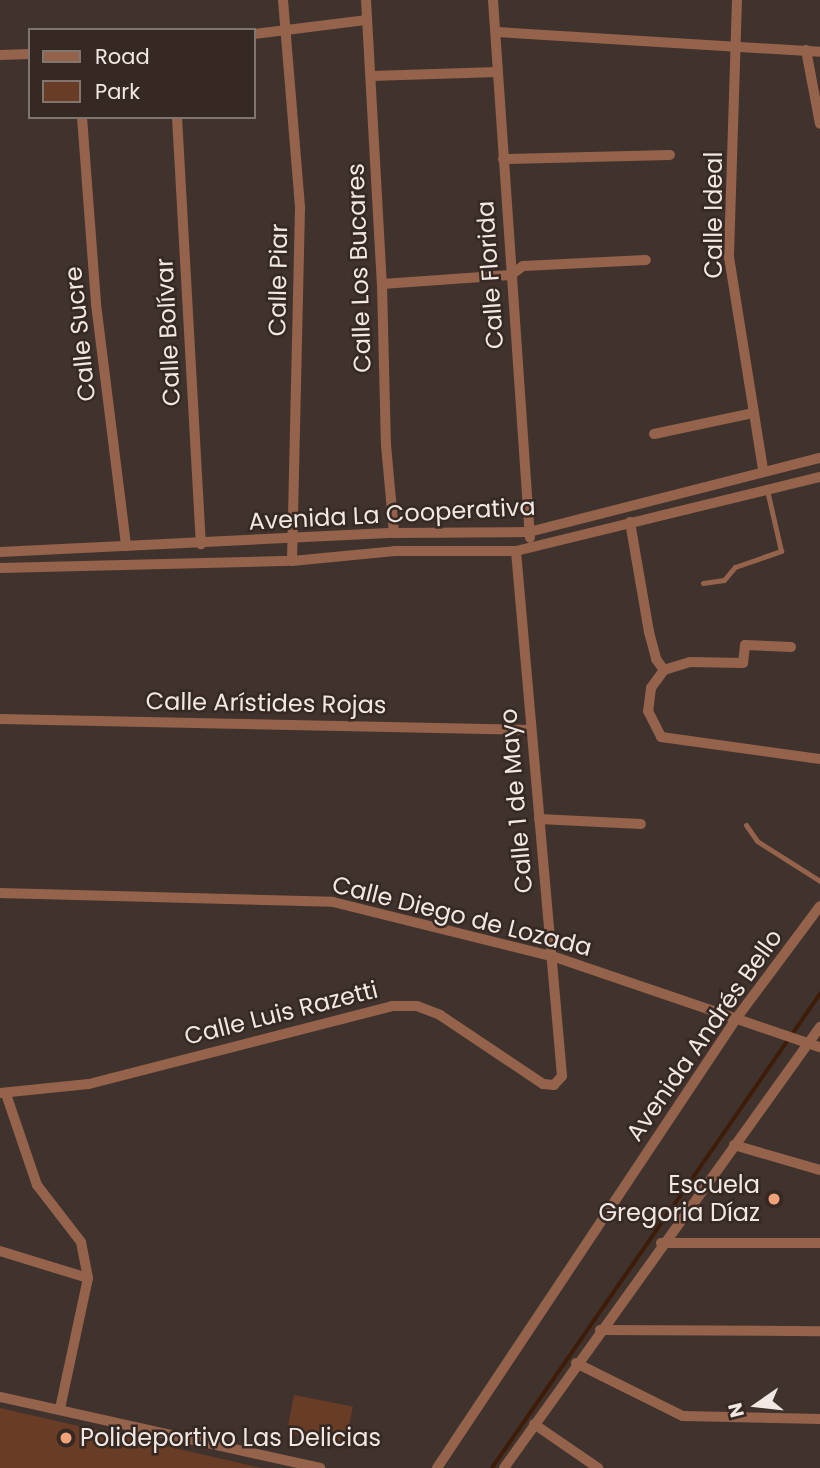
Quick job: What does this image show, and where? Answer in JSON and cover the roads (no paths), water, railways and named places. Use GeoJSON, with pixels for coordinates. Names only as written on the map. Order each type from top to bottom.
{"type":"FeatureCollection","features":[{"type":"Feature","properties":{"kind":"street","name":"Calle Piar"},"geometry":{"type":"LineString","coordinates":[[283,0],[300,208],[292,561]]}},
{"type":"Feature","properties":{"kind":"street","name":"Calle Los Bucares"},"geometry":{"type":"LineString","coordinates":[[366,0],[382,284],[386,445],[394,533]]}},
{"type":"Feature","properties":{"kind":"street","name":"Calle Florida"},"geometry":{"type":"LineString","coordinates":[[493,0],[532,547]]}},
{"type":"Feature","properties":{"kind":"street","name":"Calle Ideal"},"geometry":{"type":"LineString","coordinates":[[737,0],[738,48],[729,257],[763,470]]}},
{"type":"Feature","properties":{"kind":"street"},"geometry":{"type":"LineString","coordinates":[[256,34],[367,20]]}},
{"type":"Feature","properties":{"kind":"street"},"geometry":{"type":"LineString","coordinates":[[496,32],[820,52]]}},
{"type":"Feature","properties":{"kind":"street"},"geometry":{"type":"LineString","coordinates":[[806,50],[820,124]]}},
{"type":"Feature","properties":{"kind":"street"},"geometry":{"type":"LineString","coordinates":[[0,55],[28,54]]}},
{"type":"Feature","properties":{"kind":"street"},"geometry":{"type":"LineString","coordinates":[[370,76],[497,72]]}},
{"type":"Feature","properties":{"kind":"street","name":"Calle Sucre"},"geometry":{"type":"LineString","coordinates":[[82,119],[96,304],[126,546]]}},
{"type":"Feature","properties":{"kind":"street","name":"Calle Bolívar"},"geometry":{"type":"LineString","coordinates":[[177,119],[201,544]]}},
{"type":"Feature","properties":{"kind":"street"},"geometry":{"type":"LineString","coordinates":[[503,159],[670,155]]}},
{"type":"Feature","properties":{"kind":"street"},"geometry":{"type":"LineString","coordinates":[[382,284],[511,275],[523,266],[646,260]]}},
{"type":"Feature","properties":{"kind":"street"},"geometry":{"type":"LineString","coordinates":[[654,434],[754,412]]}},
{"type":"Feature","properties":{"kind":"street","name":"Avenida La Cooperativa"},"geometry":{"type":"LineString","coordinates":[[0,552],[294,541],[394,533],[529,533],[763,470],[820,458]]}},
{"type":"Feature","properties":{"kind":"street","name":"Avenida La Cooperativa"},"geometry":{"type":"LineString","coordinates":[[0,568],[292,561],[395,551],[516,551],[820,477]]}},
{"type":"Feature","properties":{"kind":"street"},"geometry":{"type":"LineString","coordinates":[[630,522],[649,632],[656,659],[664,670]]}},
{"type":"Feature","properties":{"kind":"street","name":"Calle 1 de Mayo"},"geometry":{"type":"LineString","coordinates":[[516,551],[562,1076],[554,1085]]}},
{"type":"Feature","properties":{"kind":"street"},"geometry":{"type":"LineString","coordinates":[[791,647],[745,645],[743,663],[690,662],[664,670],[648,698],[648,711],[661,737],[820,759]]}},
{"type":"Feature","properties":{"kind":"street","name":"Calle Arístides Rojas"},"geometry":{"type":"LineString","coordinates":[[0,719],[530,730]]}},
{"type":"Feature","properties":{"kind":"street"},"geometry":{"type":"LineString","coordinates":[[539,819],[641,824]]}},
{"type":"Feature","properties":{"kind":"street","name":"Calle Diego de Lozada"},"geometry":{"type":"LineString","coordinates":[[0,893],[333,902],[552,956],[738,1016],[807,1045],[820,1047]]}},
{"type":"Feature","properties":{"kind":"street","name":"Avenida Andrés Bello"},"geometry":{"type":"LineString","coordinates":[[437,1468],[738,1016],[820,906]]}},
{"type":"Feature","properties":{"kind":"street","name":"Calle Luis Razetti"},"geometry":{"type":"LineString","coordinates":[[3,1093],[89,1084],[405,1006],[440,1015],[543,1083],[554,1085]]}},
{"type":"Feature","properties":{"kind":"street"},"geometry":{"type":"LineString","coordinates":[[504,1468],[576,1363],[820,1027]]}},
{"type":"Feature","properties":{"kind":"street"},"geometry":{"type":"LineString","coordinates":[[3,1093],[37,1185],[81,1241],[88,1278],[60,1409]]}},
{"type":"Feature","properties":{"kind":"street"},"geometry":{"type":"LineString","coordinates":[[734,1144],[820,1170]]}},
{"type":"Feature","properties":{"kind":"street"},"geometry":{"type":"LineString","coordinates":[[662,1243],[820,1243]]}},
{"type":"Feature","properties":{"kind":"street"},"geometry":{"type":"LineString","coordinates":[[0,1251],[88,1278]]}},
{"type":"Feature","properties":{"kind":"street"},"geometry":{"type":"LineString","coordinates":[[600,1330],[820,1331]]}},
{"type":"Feature","properties":{"kind":"street"},"geometry":{"type":"LineString","coordinates":[[576,1363],[683,1416],[820,1419]]}},
{"type":"Feature","properties":{"kind":"street"},"geometry":{"type":"LineString","coordinates":[[0,1397],[320,1468]]}},
{"type":"Feature","properties":{"kind":"street"},"geometry":{"type":"LineString","coordinates":[[534,1424],[598,1468]]}},
{"type":"Feature","properties":{"kind":"lane"},"geometry":{"type":"LineString","coordinates":[[703,583],[724,580],[734,567],[781,551],[767,490]]}},
{"type":"Feature","properties":{"kind":"lane"},"geometry":{"type":"LineString","coordinates":[[746,825],[757,842],[820,881]]}},
{"type":"Feature","properties":{"kind":"waterway"},"geometry":{"type":"LineString","coordinates":[[492,1468],[820,994]]}},
{"type":"Feature","properties":{"kind":"place","name":"Escuela Gregoria Díaz"},"geometry":{"type":"Point","coordinates":[774,1199]}},
{"type":"Feature","properties":{"kind":"place","name":"Polideportivo Las Delicias"},"geometry":{"type":"Point","coordinates":[66,1438]}}]}
